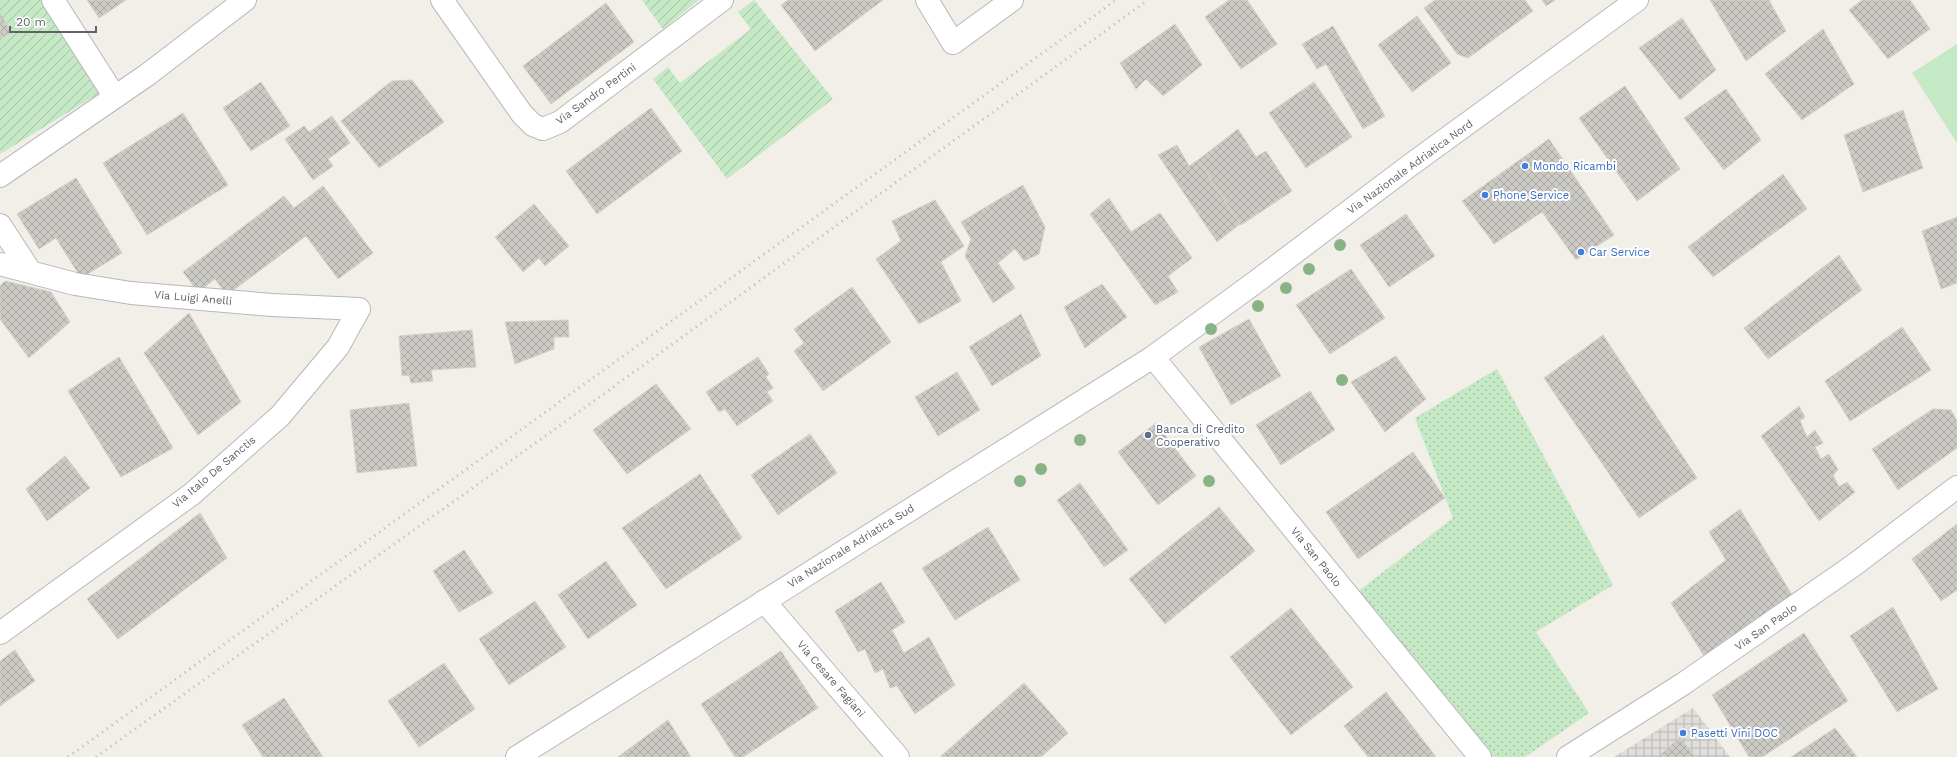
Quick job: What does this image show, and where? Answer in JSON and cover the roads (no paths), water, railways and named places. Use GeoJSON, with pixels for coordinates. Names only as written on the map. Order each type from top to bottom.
{"type":"FeatureCollection","features":[{"type":"Feature","properties":{"kind":"street"},"geometry":{"type":"LineString","coordinates":[[53,0],[115,97]]}},
{"type":"Feature","properties":{"kind":"street"},"geometry":{"type":"LineString","coordinates":[[0,176],[147,75],[245,0]]}},
{"type":"Feature","properties":{"kind":"street","name":"Via Sandro Pertini"},"geometry":{"type":"LineString","coordinates":[[442,0],[522,114],[533,125],[543,129],[560,122],[722,0]]}},
{"type":"Feature","properties":{"kind":"street"},"geometry":{"type":"LineString","coordinates":[[927,0],[953,43],[1012,0]]}},
{"type":"Feature","properties":{"kind":"street","name":"Via Nazionale Adriatica Nord"},"geometry":{"type":"LineString","coordinates":[[1185,335],[1409,166],[1637,0]]}},
{"type":"Feature","properties":{"kind":"street"},"geometry":{"type":"LineString","coordinates":[[0,225],[30,271]]}},
{"type":"Feature","properties":{"kind":"street","name":"Via Luigi Anelli"},"geometry":{"type":"LineString","coordinates":[[0,264],[76,284],[131,293],[272,305],[359,309]]}},
{"type":"Feature","properties":{"kind":"street","name":"Via Italo De Sanctis"},"geometry":{"type":"LineString","coordinates":[[0,633],[192,494],[280,416],[338,347],[359,309]]}},
{"type":"Feature","properties":{"kind":"street","name":"Via Nazionale Adriatica Sud"},"geometry":{"type":"LineString","coordinates":[[517,757],[1153,357],[1185,335]]}},
{"type":"Feature","properties":{"kind":"street","name":"Via San Paolo"},"geometry":{"type":"LineString","coordinates":[[1153,357],[1480,757]]}},
{"type":"Feature","properties":{"kind":"street","name":"Via San Paolo"},"geometry":{"type":"LineString","coordinates":[[1568,757],[1683,684],[1854,565],[1957,487]]}},
{"type":"Feature","properties":{"kind":"street","name":"Via Cesare Fagiani"},"geometry":{"type":"LineString","coordinates":[[764,601],[898,757]]}},
{"type":"Feature","properties":{"kind":"railway"},"geometry":{"type":"LineString","coordinates":[[68,757],[1116,0]]}},
{"type":"Feature","properties":{"kind":"railway"},"geometry":{"type":"LineString","coordinates":[[96,757],[544,437],[1148,0]]}},
{"type":"Feature","properties":{"kind":"place","name":"Mondo Ricambi"},"geometry":{"type":"Point","coordinates":[1525,166]}},
{"type":"Feature","properties":{"kind":"place","name":"Phone Service"},"geometry":{"type":"Point","coordinates":[1485,195]}},
{"type":"Feature","properties":{"kind":"place","name":"Car Service"},"geometry":{"type":"Point","coordinates":[1581,252]}},
{"type":"Feature","properties":{"kind":"place","name":"Banca di Credito Cooperativo"},"geometry":{"type":"Point","coordinates":[1148,435]}},
{"type":"Feature","properties":{"kind":"place","name":"Pasetti Vini DOC"},"geometry":{"type":"Point","coordinates":[1683,733]}}]}
